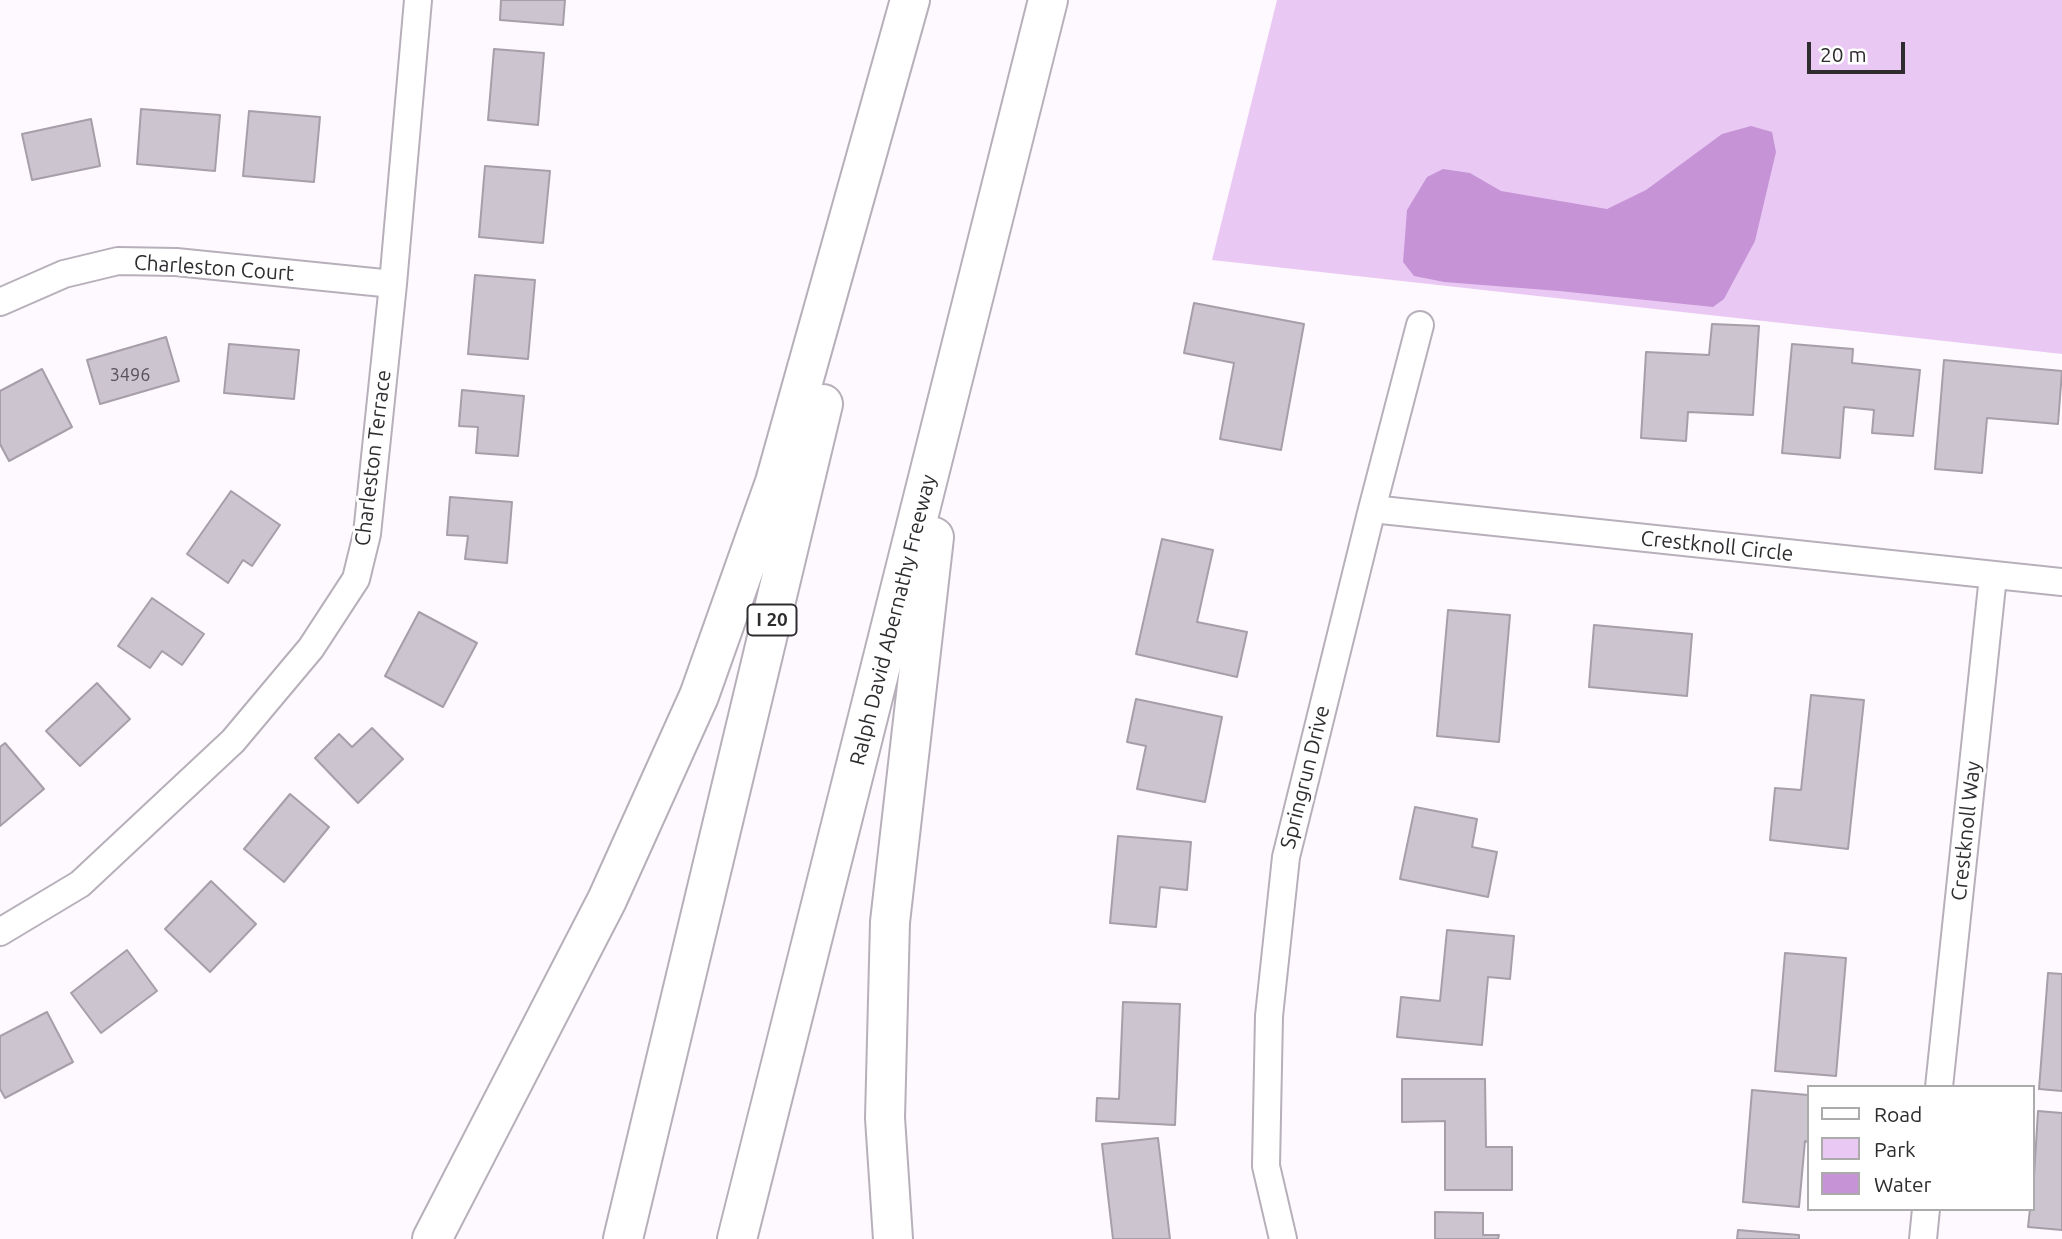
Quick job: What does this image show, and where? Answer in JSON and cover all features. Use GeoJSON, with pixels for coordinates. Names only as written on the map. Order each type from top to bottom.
{"type":"FeatureCollection","features":[{"type":"Feature","properties":{"kind":"highway"},"geometry":{"type":"LineString","coordinates":[[432,1239],[607,900],[699,696],[775,482],[910,0]]}},
{"type":"Feature","properties":{"kind":"highway","name":"I 20"},"geometry":{"type":"LineString","coordinates":[[623,1239],[920,0]]}},
{"type":"Feature","properties":{"kind":"highway","name":"Ralph David Abernathy Freeway"},"geometry":{"type":"LineString","coordinates":[[737,1239],[1048,0]]}},
{"type":"Feature","properties":{"kind":"highway"},"geometry":{"type":"LineString","coordinates":[[893,1239],[885,1118],[890,922],[952,385]]}},
{"type":"Feature","properties":{"kind":"highway"},"geometry":{"type":"LineString","coordinates":[[422,1239],[459,1185]]}},
{"type":"Feature","properties":{"kind":"street","name":"Charleston Terrace"},"geometry":{"type":"LineString","coordinates":[[0,932],[80,884],[233,741],[311,648],[356,579],[367,534],[393,284],[418,0]]}},
{"type":"Feature","properties":{"kind":"street","name":"Charleston Court"},"geometry":{"type":"LineString","coordinates":[[0,302],[64,274],[118,261],[176,262],[393,284]]}},
{"type":"Feature","properties":{"kind":"street","name":"Springrun Drive"},"geometry":{"type":"LineString","coordinates":[[1283,1239],[1266,1166],[1269,1016],[1286,857],[1420,325]]}},
{"type":"Feature","properties":{"kind":"street","name":"Crestknoll Circle"},"geometry":{"type":"LineString","coordinates":[[1372,509],[2062,582]]}},
{"type":"Feature","properties":{"kind":"street","name":"Crestknoll Way"},"geometry":{"type":"LineString","coordinates":[[1939,1085],[1993,576]]}},
{"type":"Feature","properties":{"kind":"street"},"geometry":{"type":"LineString","coordinates":[[1923,1239],[1926,1211]]}},
{"type":"Feature","properties":{"kind":"green space"},"geometry":{"type":"Polygon","coordinates":[[[1277,0],[2062,0],[2062,354],[1212,260],[1277,0]]]}},
{"type":"Feature","properties":{"kind":"water"},"geometry":{"type":"Polygon","coordinates":[[[1751,126],[1772,132],[1776,152],[1755,241],[1724,299],[1713,307],[1444,282],[1414,276],[1403,262],[1407,210],[1427,177],[1443,169],[1470,173],[1501,191],[1607,209],[1646,190],[1722,134],[1751,126]]]}},
{"type":"Feature","properties":{"kind":"building"},"geometry":{"type":"Polygon","coordinates":[[[501,0],[565,0],[563,25],[500,20],[501,0]]]}},
{"type":"Feature","properties":{"kind":"building"},"geometry":{"type":"Polygon","coordinates":[[[494,49],[544,53],[538,125],[488,120],[494,49]]]}},
{"type":"Feature","properties":{"kind":"building"},"geometry":{"type":"Polygon","coordinates":[[[141,109],[220,115],[215,171],[137,164],[141,109]]]}},
{"type":"Feature","properties":{"kind":"building"},"geometry":{"type":"Polygon","coordinates":[[[249,111],[320,117],[314,182],[243,176],[249,111]]]}},
{"type":"Feature","properties":{"kind":"building"},"geometry":{"type":"Polygon","coordinates":[[[91,119],[100,166],[32,180],[22,134],[91,119]]]}},
{"type":"Feature","properties":{"kind":"building"},"geometry":{"type":"Polygon","coordinates":[[[485,166],[550,171],[543,243],[479,237],[485,166]]]}},
{"type":"Feature","properties":{"kind":"building"},"geometry":{"type":"Polygon","coordinates":[[[475,275],[535,280],[528,359],[468,354],[475,275]]]}},
{"type":"Feature","properties":{"kind":"building"},"geometry":{"type":"Polygon","coordinates":[[[1194,303],[1304,324],[1281,450],[1220,439],[1234,363],[1184,353],[1194,303]]]}},
{"type":"Feature","properties":{"kind":"building"},"geometry":{"type":"Polygon","coordinates":[[[1712,324],[1759,326],[1753,415],[1688,412],[1686,441],[1641,438],[1646,352],[1709,355],[1712,324]]]}},
{"type":"Feature","properties":{"kind":"building"},"geometry":{"type":"Polygon","coordinates":[[[166,337],[179,381],[100,404],[87,360],[166,337]]]}},
{"type":"Feature","properties":{"kind":"building"},"geometry":{"type":"Polygon","coordinates":[[[229,344],[299,350],[294,399],[224,393],[229,344]]]}},
{"type":"Feature","properties":{"kind":"building"},"geometry":{"type":"Polygon","coordinates":[[[1792,344],[1853,349],[1852,363],[1920,370],[1913,436],[1872,433],[1874,410],[1844,407],[1840,458],[1782,453],[1792,344]]]}},
{"type":"Feature","properties":{"kind":"building"},"geometry":{"type":"Polygon","coordinates":[[[1944,360],[2062,371],[2058,424],[1987,418],[1982,473],[1935,469],[1944,360]]]}},
{"type":"Feature","properties":{"kind":"building"},"geometry":{"type":"Polygon","coordinates":[[[42,369],[72,427],[9,461],[0,444],[0,391],[42,369]]]}},
{"type":"Feature","properties":{"kind":"building"},"geometry":{"type":"Polygon","coordinates":[[[462,390],[524,396],[518,456],[476,453],[478,427],[459,426],[462,390]]]}},
{"type":"Feature","properties":{"kind":"building"},"geometry":{"type":"Polygon","coordinates":[[[231,491],[280,525],[252,566],[243,560],[228,583],[187,554],[231,491]]]}},
{"type":"Feature","properties":{"kind":"building"},"geometry":{"type":"Polygon","coordinates":[[[450,497],[512,502],[507,563],[465,559],[468,536],[447,535],[450,497]]]}},
{"type":"Feature","properties":{"kind":"building"},"geometry":{"type":"Polygon","coordinates":[[[1162,539],[1213,550],[1197,622],[1247,632],[1237,677],[1136,654],[1162,539]]]}},
{"type":"Feature","properties":{"kind":"building"},"geometry":{"type":"Polygon","coordinates":[[[152,598],[204,634],[182,665],[162,651],[150,668],[118,646],[152,598]]]}},
{"type":"Feature","properties":{"kind":"building"},"geometry":{"type":"Polygon","coordinates":[[[1448,610],[1510,615],[1499,742],[1437,736],[1448,610]]]}},
{"type":"Feature","properties":{"kind":"building"},"geometry":{"type":"Polygon","coordinates":[[[419,612],[477,643],[443,707],[385,676],[419,612]]]}},
{"type":"Feature","properties":{"kind":"building"},"geometry":{"type":"Polygon","coordinates":[[[1594,625],[1692,634],[1687,696],[1589,687],[1594,625]]]}},
{"type":"Feature","properties":{"kind":"building"},"geometry":{"type":"Polygon","coordinates":[[[97,683],[130,719],[80,766],[46,731],[97,683]]]}},
{"type":"Feature","properties":{"kind":"building"},"geometry":{"type":"Polygon","coordinates":[[[1811,695],[1864,700],[1848,849],[1770,840],[1775,788],[1801,790],[1811,695]]]}},
{"type":"Feature","properties":{"kind":"building"},"geometry":{"type":"Polygon","coordinates":[[[1136,699],[1222,717],[1205,802],[1137,789],[1146,746],[1127,742],[1136,699]]]}},
{"type":"Feature","properties":{"kind":"building"},"geometry":{"type":"Polygon","coordinates":[[[372,728],[403,759],[358,803],[315,758],[339,734],[352,747],[372,728]]]}},
{"type":"Feature","properties":{"kind":"building"},"geometry":{"type":"Polygon","coordinates":[[[5,743],[44,789],[0,826],[0,747],[5,743]]]}},
{"type":"Feature","properties":{"kind":"building"},"geometry":{"type":"Polygon","coordinates":[[[290,794],[329,827],[284,882],[244,849],[290,794]]]}},
{"type":"Feature","properties":{"kind":"building"},"geometry":{"type":"Polygon","coordinates":[[[1415,807],[1477,819],[1472,847],[1497,852],[1488,897],[1400,879],[1415,807]]]}},
{"type":"Feature","properties":{"kind":"building"},"geometry":{"type":"Polygon","coordinates":[[[1118,836],[1191,842],[1187,890],[1160,887],[1156,927],[1110,923],[1118,836]]]}},
{"type":"Feature","properties":{"kind":"building"},"geometry":{"type":"Polygon","coordinates":[[[211,881],[256,924],[210,972],[165,929],[211,881]]]}},
{"type":"Feature","properties":{"kind":"building"},"geometry":{"type":"Polygon","coordinates":[[[1447,930],[1514,936],[1510,979],[1488,977],[1482,1045],[1397,1037],[1401,997],[1440,1001],[1447,930]]]}},
{"type":"Feature","properties":{"kind":"building"},"geometry":{"type":"Polygon","coordinates":[[[127,950],[157,991],[101,1033],[71,993],[127,950]]]}},
{"type":"Feature","properties":{"kind":"building"},"geometry":{"type":"Polygon","coordinates":[[[1785,953],[1846,958],[1836,1076],[1775,1071],[1785,953]]]}},
{"type":"Feature","properties":{"kind":"building"},"geometry":{"type":"Polygon","coordinates":[[[2048,973],[2062,974],[2062,1091],[2039,1089],[2048,973]]]}},
{"type":"Feature","properties":{"kind":"building"},"geometry":{"type":"Polygon","coordinates":[[[1123,1002],[1180,1004],[1175,1125],[1096,1121],[1097,1098],[1119,1099],[1123,1002]]]}},
{"type":"Feature","properties":{"kind":"building"},"geometry":{"type":"Polygon","coordinates":[[[47,1012],[73,1062],[5,1098],[0,1089],[0,1036],[47,1012]]]}},
{"type":"Feature","properties":{"kind":"building"},"geometry":{"type":"Polygon","coordinates":[[[1402,1079],[1485,1079],[1486,1147],[1512,1147],[1512,1190],[1445,1190],[1445,1121],[1402,1122],[1402,1079]]]}},
{"type":"Feature","properties":{"kind":"building"},"geometry":{"type":"Polygon","coordinates":[[[1752,1090],[1806,1095],[1806,1141],[1799,1207],[1743,1202],[1752,1090]]]}},
{"type":"Feature","properties":{"kind":"building"},"geometry":{"type":"Polygon","coordinates":[[[2038,1111],[2062,1113],[2062,1230],[2028,1227],[2030,1211],[2034,1211],[2038,1111]]]}},
{"type":"Feature","properties":{"kind":"building"},"geometry":{"type":"Polygon","coordinates":[[[1158,1138],[1170,1239],[1113,1239],[1102,1144],[1158,1138]]]}},
{"type":"Feature","properties":{"kind":"building"},"geometry":{"type":"Polygon","coordinates":[[[1435,1212],[1483,1213],[1483,1235],[1499,1235],[1498,1239],[1435,1239],[1435,1212]]]}},
{"type":"Feature","properties":{"kind":"building"},"geometry":{"type":"Polygon","coordinates":[[[1738,1230],[1799,1235],[1799,1239],[1737,1239],[1738,1230]]]}}]}
